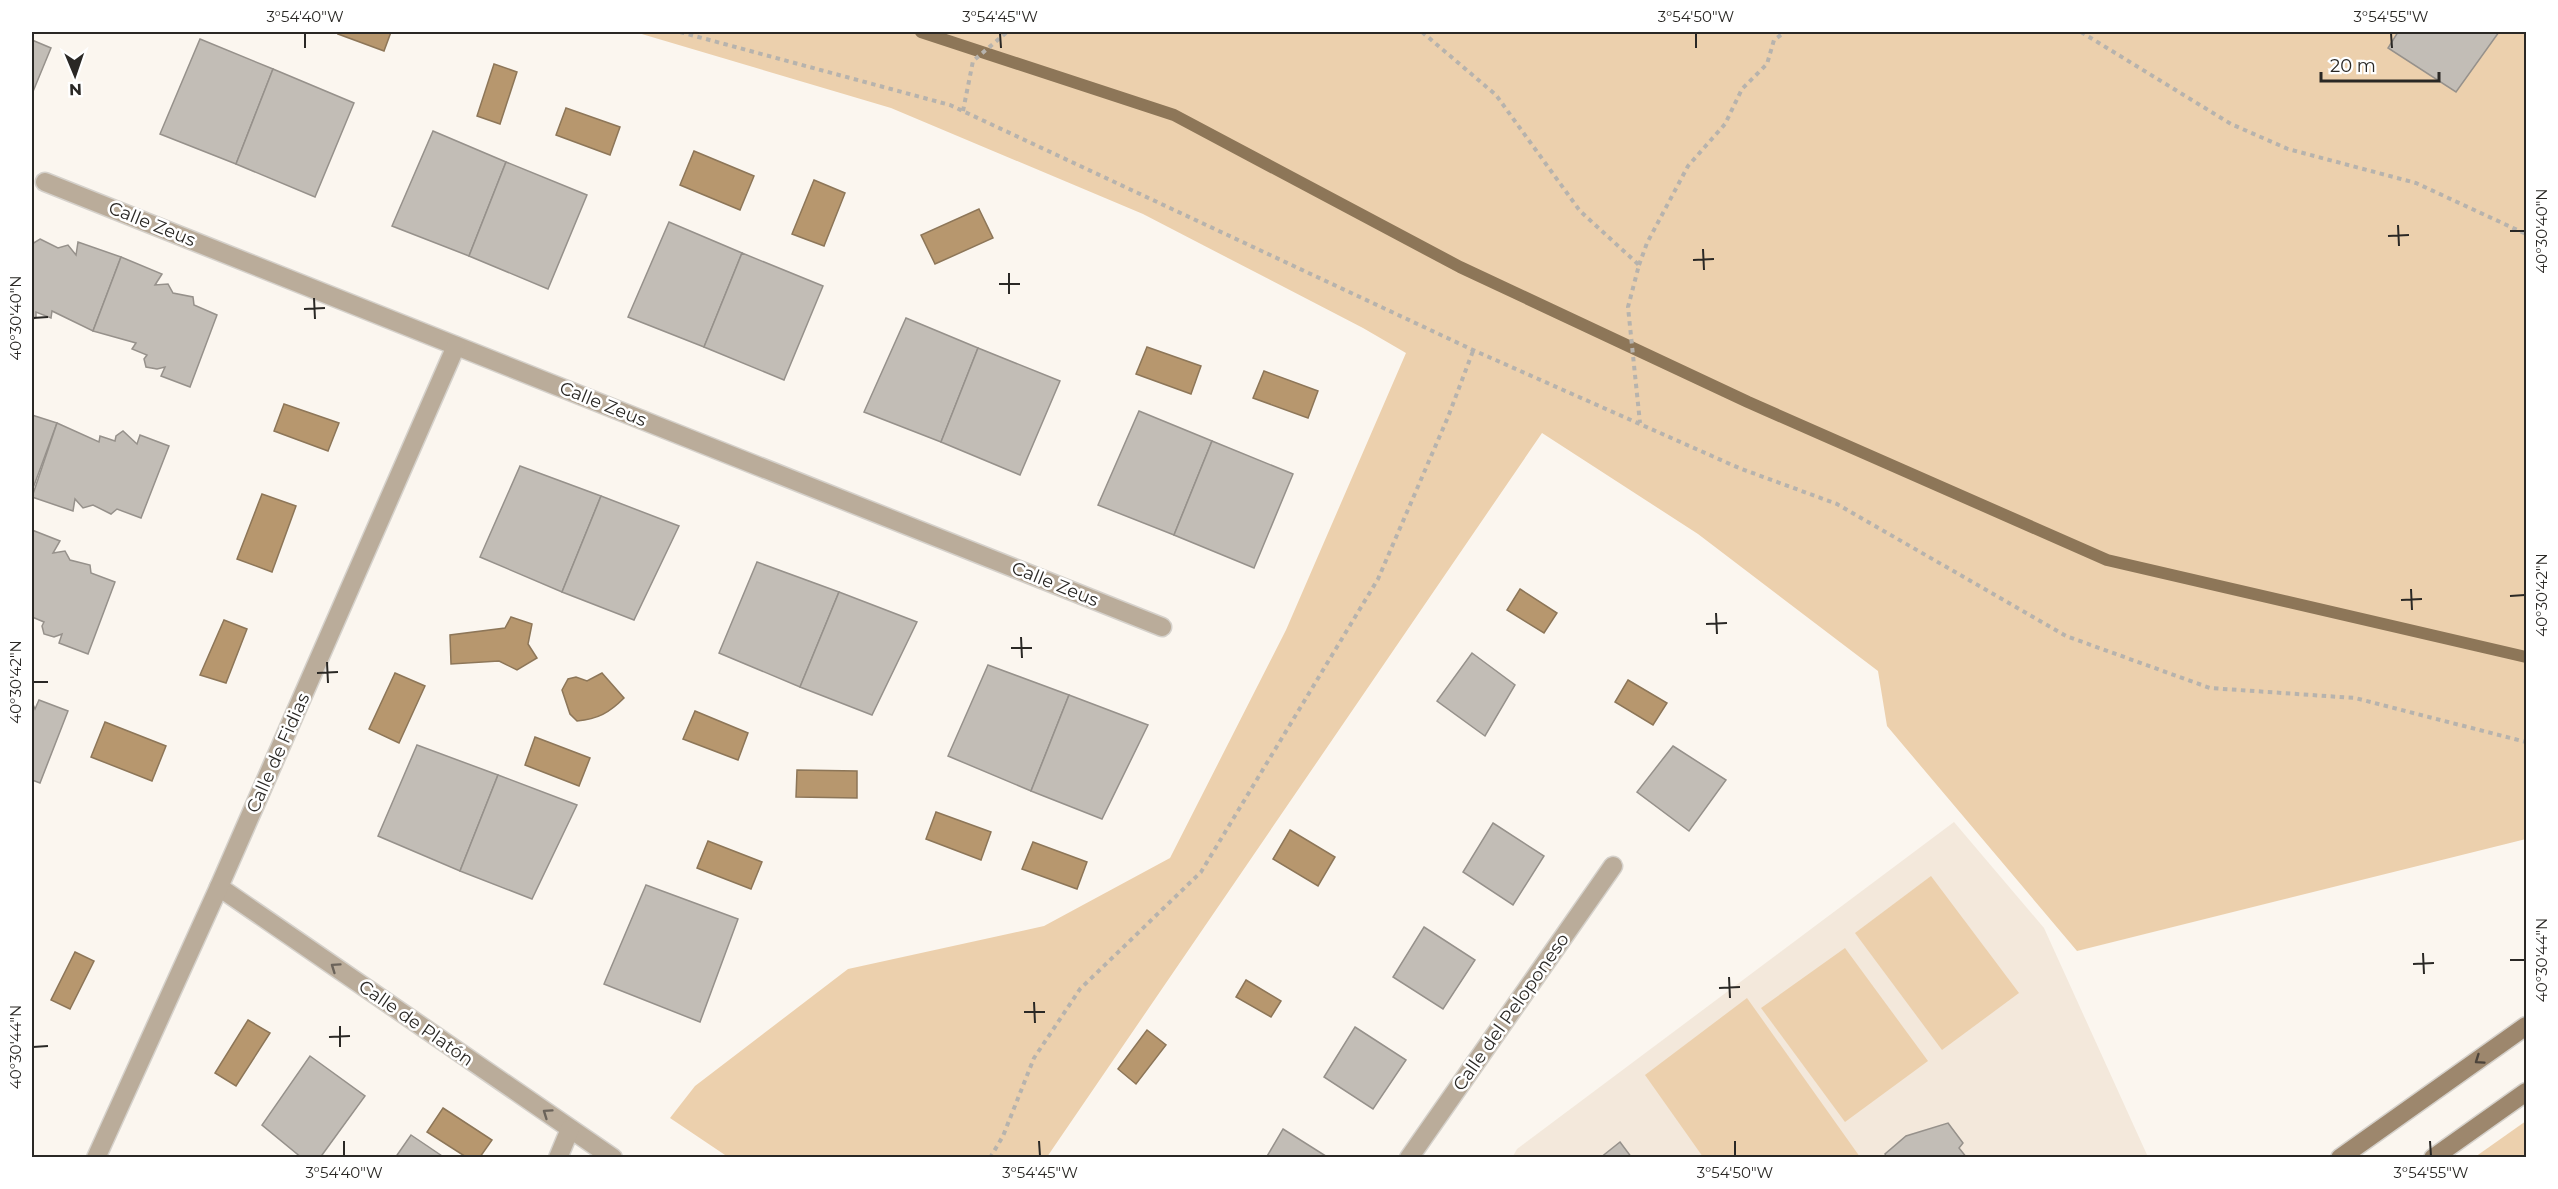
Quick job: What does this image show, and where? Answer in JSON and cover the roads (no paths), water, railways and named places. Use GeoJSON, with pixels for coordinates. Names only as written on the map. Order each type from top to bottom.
{"type":"FeatureCollection","features":[{"type":"Feature","properties":{"kind":"main road"},"geometry":{"type":"LineString","coordinates":[[2340,1158],[2526,1026]]}},
{"type":"Feature","properties":{"kind":"main road"},"geometry":{"type":"LineString","coordinates":[[2433,1158],[2526,1092]]}},
{"type":"Feature","properties":{"kind":"street","name":"Calle Zeus"},"geometry":{"type":"LineString","coordinates":[[45,182],[1162,627]]}},
{"type":"Feature","properties":{"kind":"street","name":"Calle de Fidias"},"geometry":{"type":"LineString","coordinates":[[96,1158],[219,887],[456,346]]}},
{"type":"Feature","properties":{"kind":"street","name":"Calle del Peloponeso"},"geometry":{"type":"LineString","coordinates":[[1409,1158],[1613,866]]}},
{"type":"Feature","properties":{"kind":"street","name":"Calle de Platón"},"geometry":{"type":"LineString","coordinates":[[219,887],[613,1158]]}},
{"type":"Feature","properties":{"kind":"street"},"geometry":{"type":"LineString","coordinates":[[558,1158],[570,1129]]}},
{"type":"Feature","properties":{"kind":"waterway"},"geometry":{"type":"LineString","coordinates":[[921,32],[1174,115],[1460,267],[1748,402],[2107,560],[2526,657]]}}]}
